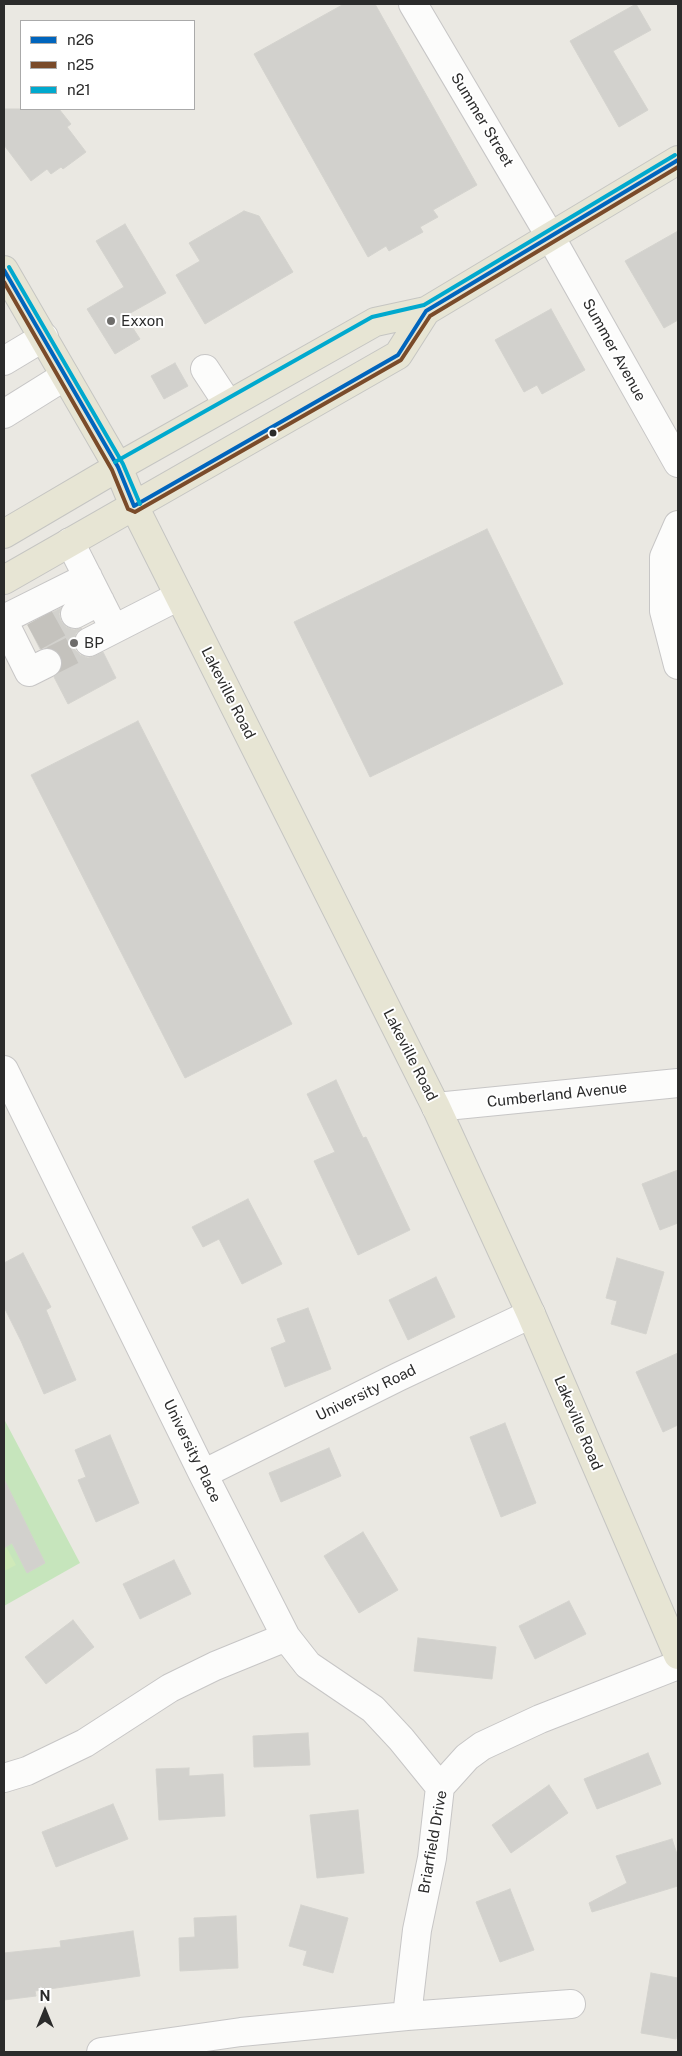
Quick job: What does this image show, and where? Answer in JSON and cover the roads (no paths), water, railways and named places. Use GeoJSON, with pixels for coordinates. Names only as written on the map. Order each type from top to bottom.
{"type":"FeatureCollection","features":[{"type":"Feature","properties":{"kind":"main road"},"geometry":{"type":"LineString","coordinates":[[4,534],[118,466],[374,322],[426,311],[678,160]]}},
{"type":"Feature","properties":{"kind":"main road","name":"Lakeville Road"},"geometry":{"type":"LineString","coordinates":[[4,270],[118,466],[134,506],[436,1107],[531,1314],[678,1655]]}},
{"type":"Feature","properties":{"kind":"main road"},"geometry":{"type":"LineString","coordinates":[[4,580],[398,355],[426,311]]}},
{"type":"Feature","properties":{"kind":"street","name":"Summer Street"},"geometry":{"type":"LineString","coordinates":[[413,4],[550,236]]}},
{"type":"Feature","properties":{"kind":"street","name":"Summer Avenue"},"geometry":{"type":"LineString","coordinates":[[550,236],[678,463]]}},
{"type":"Feature","properties":{"kind":"street"},"geometry":{"type":"LineString","coordinates":[[4,361],[44,337]]}},
{"type":"Feature","properties":{"kind":"street"},"geometry":{"type":"LineString","coordinates":[[205,369],[228,404]]}},
{"type":"Feature","properties":{"kind":"street"},"geometry":{"type":"LineString","coordinates":[[7,406],[65,376]]}},
{"type":"Feature","properties":{"kind":"street"},"geometry":{"type":"LineString","coordinates":[[678,524],[664,557],[664,611],[678,665]]}},
{"type":"Feature","properties":{"kind":"street"},"geometry":{"type":"LineString","coordinates":[[70,542],[114,629]]}},
{"type":"Feature","properties":{"kind":"street"},"geometry":{"type":"LineString","coordinates":[[47,663],[30,672],[25,642],[4,620],[88,577]]}},
{"type":"Feature","properties":{"kind":"street"},"geometry":{"type":"LineString","coordinates":[[89,642],[180,596]]}},
{"type":"Feature","properties":{"kind":"street"},"geometry":{"type":"LineString","coordinates":[[75,614],[100,601]]}},
{"type":"Feature","properties":{"kind":"street","name":"University Place"},"geometry":{"type":"LineString","coordinates":[[4,1070],[203,1474],[286,1637],[308,1665],[373,1709],[401,1739],[440,1788]]}},
{"type":"Feature","properties":{"kind":"street","name":"Cumberland Avenue"},"geometry":{"type":"LineString","coordinates":[[436,1107],[678,1083]]}},
{"type":"Feature","properties":{"kind":"street","name":"University Road"},"geometry":{"type":"LineString","coordinates":[[203,1474],[390,1381],[531,1314]]}},
{"type":"Feature","properties":{"kind":"street"},"geometry":{"type":"LineString","coordinates":[[4,1778],[27,1771],[85,1743],[178,1684],[215,1666],[286,1637]]}},
{"type":"Feature","properties":{"kind":"street","name":"Briarfield Drive"},"geometry":{"type":"LineString","coordinates":[[407,2016],[417,1930],[432,1858],[440,1788],[466,1757],[482,1746],[540,1719],[678,1665]]}},
{"type":"Feature","properties":{"kind":"street"},"geometry":{"type":"LineString","coordinates":[[101,2052],[241,2032],[407,2016],[570,2004]]}},
{"type":"Feature","properties":{"kind":"tunnel"},"geometry":{"type":"LineString","coordinates":[[34,637],[75,614]]}},
{"type":"Feature","properties":{"kind":"tunnel"},"geometry":{"type":"LineString","coordinates":[[47,663],[89,642]]}},
{"type":"Feature","properties":{"kind":"place","name":"Exxon"},"geometry":{"type":"Point","coordinates":[111,321]}},
{"type":"Feature","properties":{"kind":"place","name":"BP"},"geometry":{"type":"Point","coordinates":[74,643]}}]}
